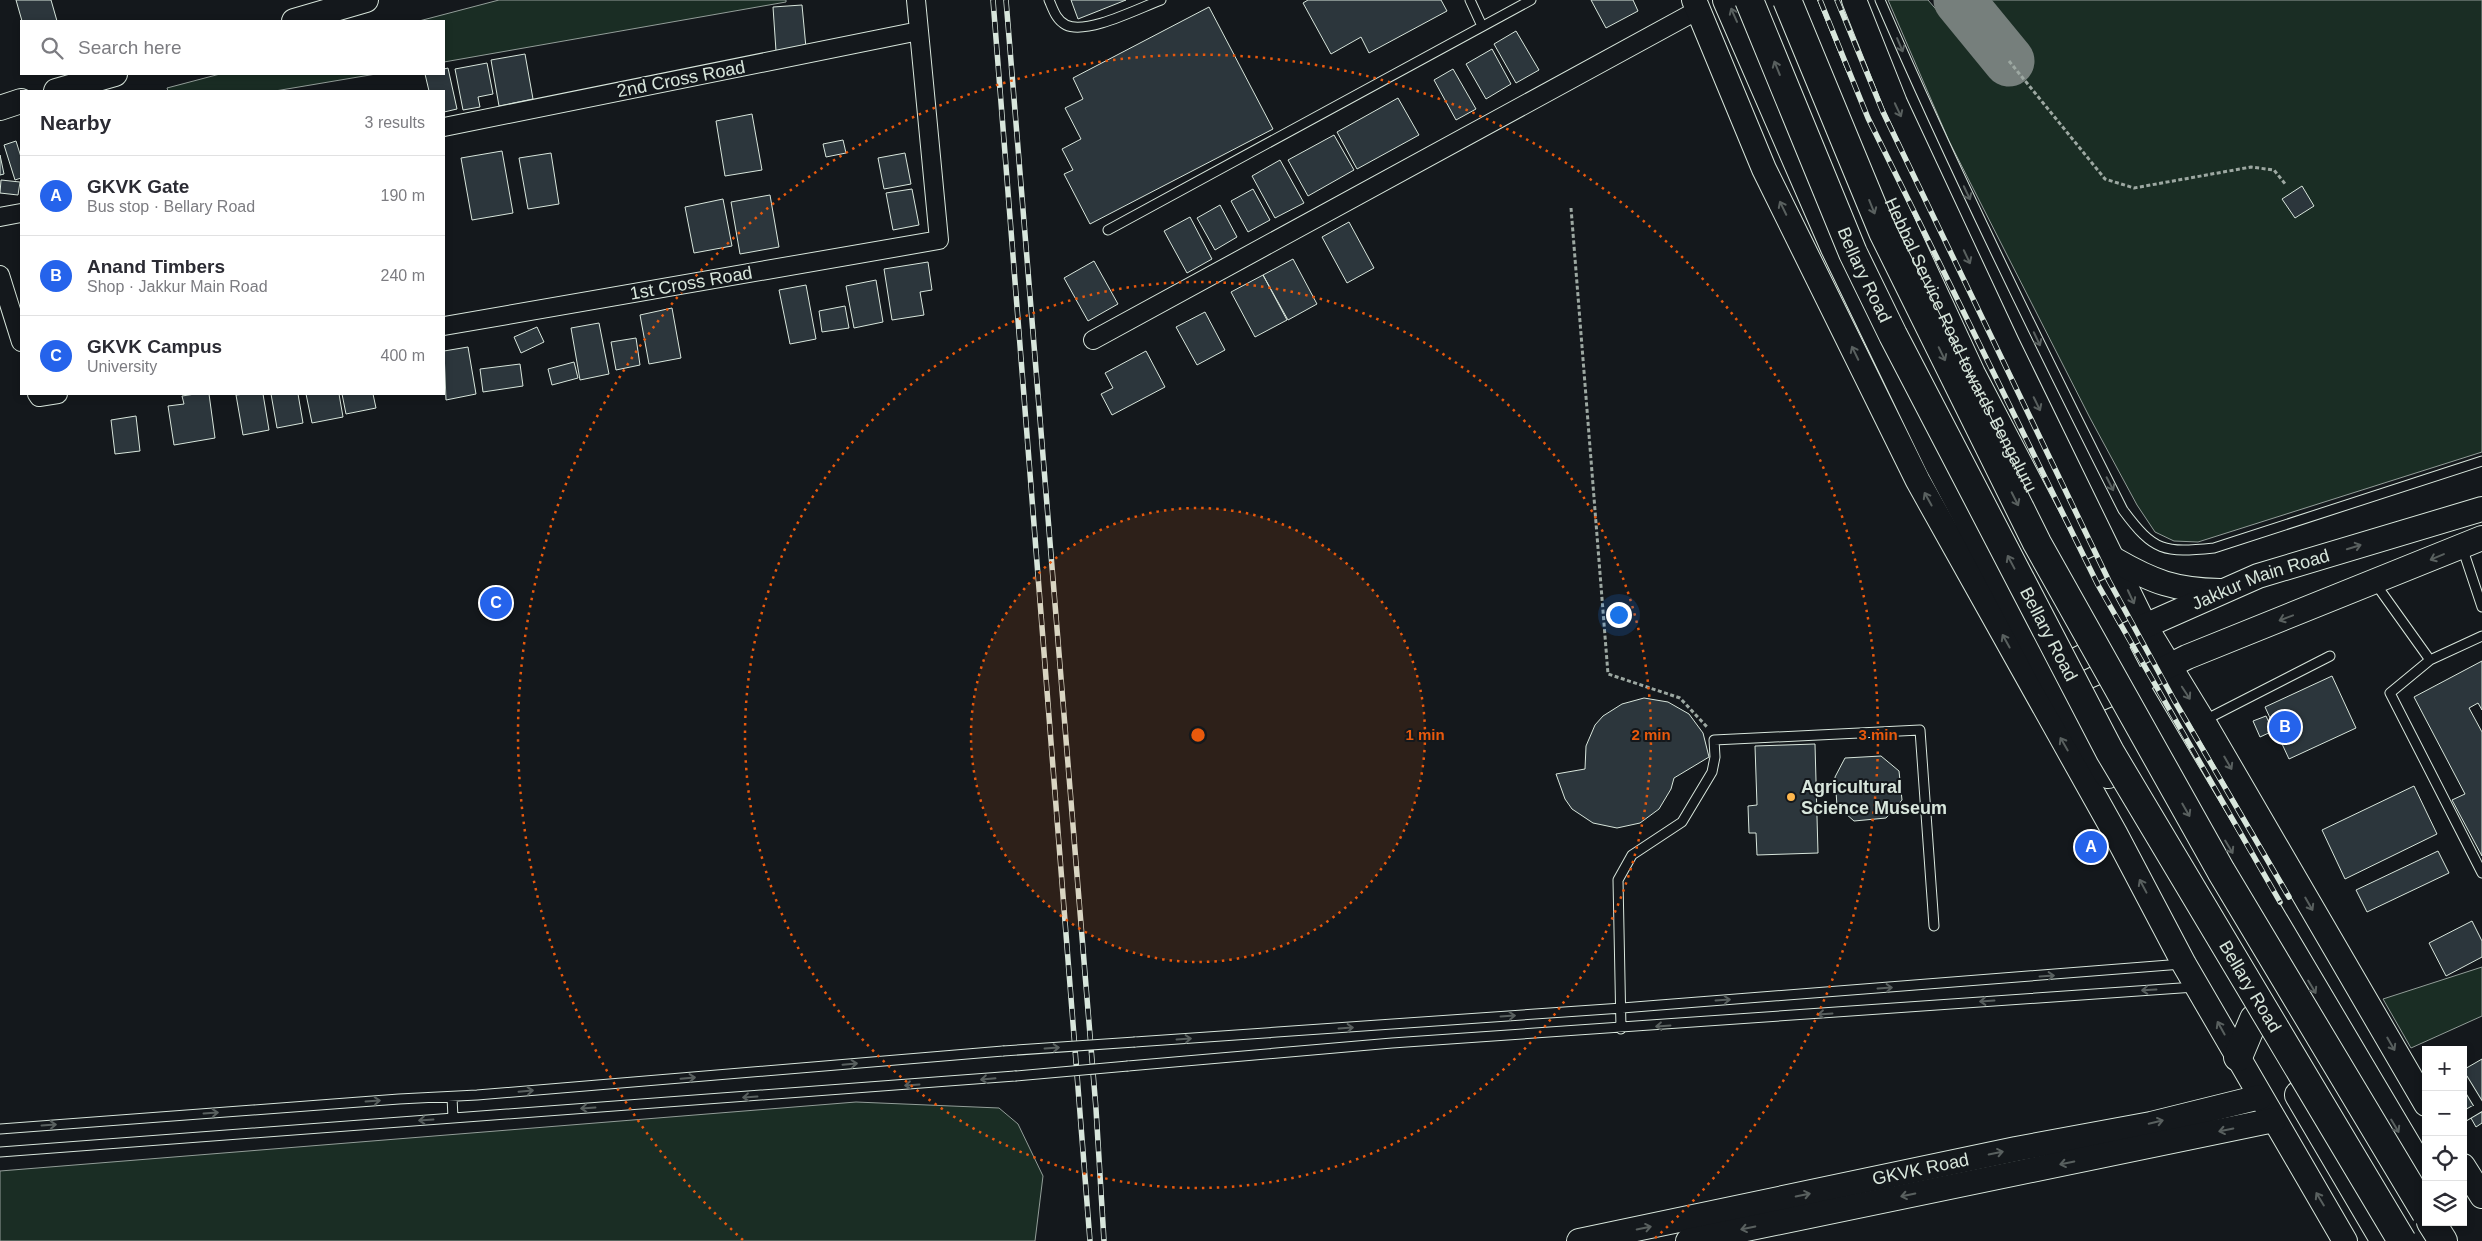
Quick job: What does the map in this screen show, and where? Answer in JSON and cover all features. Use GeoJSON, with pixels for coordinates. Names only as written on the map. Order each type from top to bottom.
{"type":"FeatureCollection","features":[{"type":"Feature","properties":{"kind":"highway","name":"Bellary Road"},"geometry":{"type":"LineString","coordinates":[[1727,0],[1848,274],[2040,679],[2061,717],[2254,1019],[2385,1241]]}},
{"type":"Feature","properties":{"kind":"highway","name":"Bellary Road"},"geometry":{"type":"LineString","coordinates":[[1750,0],[1857,261],[1898,344],[2110,752],[2402,1241]]}},
{"type":"Feature","properties":{"kind":"highway","name":"Bellary Road"},"geometry":{"type":"LineString","coordinates":[[1787,0],[1882,232],[2037,543],[2221,871],[2422,1206]]}},
{"type":"Feature","properties":{"kind":"highway","name":"Hebbal Service Road towards Bengaluru"},"geometry":{"type":"LineString","coordinates":[[1802,0],[1832,74],[1895,214],[1971,374],[2133,684]]}},
{"type":"Feature","properties":{"kind":"highway"},"geometry":{"type":"LineString","coordinates":[[2133,684],[2422,1171]]}},
{"type":"Feature","properties":{"kind":"highway"},"geometry":{"type":"LineString","coordinates":[[2238,1057],[2254,1019]]}},
{"type":"Feature","properties":{"kind":"highway"},"geometry":{"type":"LineString","coordinates":[[2433,1226],[2442,1241]]}},
{"type":"Feature","properties":{"kind":"highway"},"geometry":{"type":"LineString","coordinates":[[2454,1226],[2463,1241]]}},
{"type":"Feature","properties":{"kind":"street"},"geometry":{"type":"LineString","coordinates":[[297,20],[366,0]]}},
{"type":"Feature","properties":{"kind":"street"},"geometry":{"type":"LineString","coordinates":[[916,0],[919,31]]}},
{"type":"Feature","properties":{"kind":"street"},"geometry":{"type":"LineString","coordinates":[[1854,0],[1912,139],[2007,343],[2115,560],[2144,626],[2420,1080]]}},
{"type":"Feature","properties":{"kind":"street"},"geometry":{"type":"LineString","coordinates":[[1092,340],[1696,5],[1764,169],[1918,481],[2040,679]]}},
{"type":"Feature","properties":{"kind":"street","name":"2nd Cross Road"},"geometry":{"type":"LineString","coordinates":[[445,127],[919,31]]}},
{"type":"Feature","properties":{"kind":"street","name":"1st Cross Road"},"geometry":{"type":"LineString","coordinates":[[445,326],[939,240],[919,31]]}},
{"type":"Feature","properties":{"kind":"street"},"geometry":{"type":"LineString","coordinates":[[59,90],[112,75]]}},
{"type":"Feature","properties":{"kind":"street"},"geometry":{"type":"LineString","coordinates":[[0,108],[20,101]]}},
{"type":"Feature","properties":{"kind":"street"},"geometry":{"type":"LineString","coordinates":[[0,217],[20,212]]}},
{"type":"Feature","properties":{"kind":"street"},"geometry":{"type":"LineString","coordinates":[[0,275],[20,339]]}},
{"type":"Feature","properties":{"kind":"street","name":"Jakkur Main Road"},"geometry":{"type":"LineString","coordinates":[[2040,679],[2144,626],[2258,576],[2482,509]]}},
{"type":"Feature","properties":{"kind":"street"},"geometry":{"type":"LineString","coordinates":[[2345,1241],[2184,964],[2115,833],[2061,717],[2168,666],[2472,542]]}},
{"type":"Feature","properties":{"kind":"street"},"geometry":{"type":"LineString","coordinates":[[2077,578],[2115,560]]}},
{"type":"Feature","properties":{"kind":"street"},"geometry":{"type":"LineString","coordinates":[[2115,560],[2147,579],[2164,584],[2192,590],[2225,591]]}},
{"type":"Feature","properties":{"kind":"street","name":"GKVK Road"},"geometry":{"type":"LineString","coordinates":[[1579,1241],[2016,1149],[2151,1124],[2260,1097]]}},
{"type":"Feature","properties":{"kind":"street","name":"GKVK Road"},"geometry":{"type":"LineString","coordinates":[[1688,1241],[2274,1120]]}},
{"type":"Feature","properties":{"kind":"street"},"geometry":{"type":"LineString","coordinates":[[2467,1172],[2482,1195]]}},
{"type":"Feature","properties":{"kind":"lane"},"geometry":{"type":"LineString","coordinates":[[1049,0],[1055,16],[1065,25],[1079,28],[1102,23],[1161,0]]}},
{"type":"Feature","properties":{"kind":"lane"},"geometry":{"type":"LineString","coordinates":[[1470,0],[1482,26]]}},
{"type":"Feature","properties":{"kind":"lane"},"geometry":{"type":"LineString","coordinates":[[1108,230],[1531,0]]}},
{"type":"Feature","properties":{"kind":"lane"},"geometry":{"type":"LineString","coordinates":[[1880,0],[1924,102],[2043,352],[2123,510],[2138,531],[2159,547],[2184,551],[2214,548],[2482,461]]}},
{"type":"Feature","properties":{"kind":"lane"},"geometry":{"type":"LineString","coordinates":[[2472,542],[2482,607]]}},
{"type":"Feature","properties":{"kind":"lane"},"geometry":{"type":"LineString","coordinates":[[2375,583],[2430,660]]}},
{"type":"Feature","properties":{"kind":"lane"},"geometry":{"type":"LineString","coordinates":[[2482,636],[2430,660],[2390,693],[2482,873]]}},
{"type":"Feature","properties":{"kind":"lane"},"geometry":{"type":"LineString","coordinates":[[2203,721],[2330,656]]}},
{"type":"Feature","properties":{"kind":"lane"},"geometry":{"type":"LineString","coordinates":[[1621,1029],[1618,880],[1632,855],[1682,822],[1712,772],[1715,757],[1714,740],[1920,730],[1934,926]]}},
{"type":"Feature","properties":{"kind":"lane"},"geometry":{"type":"LineString","coordinates":[[0,1129],[380,1100],[452,1097],[1003,1051],[1622,1008],[2184,964]]}},
{"type":"Feature","properties":{"kind":"lane"},"geometry":{"type":"LineString","coordinates":[[0,1152],[1015,1076],[1392,1043],[1621,1029],[2198,987]]}},
{"type":"Feature","properties":{"kind":"lane"},"geometry":{"type":"LineString","coordinates":[[2467,1086],[2480,1107],[2467,1115]]}},
{"type":"Feature","properties":{"kind":"lane"},"geometry":{"type":"LineString","coordinates":[[452,1097],[453,1118]]}},
{"type":"Feature","properties":{"kind":"path"},"geometry":{"type":"LineString","coordinates":[[2010,61],[2105,179],[2134,188],[2251,167],[2274,170],[2286,185]]}},
{"type":"Feature","properties":{"kind":"path"},"geometry":{"type":"LineString","coordinates":[[1571,208],[1608,674],[1680,698],[1708,726],[1714,740]]}},
{"type":"Feature","properties":{"kind":"green space"},"geometry":{"type":"Polygon","coordinates":[[[499,0],[786,0],[786,2],[445,62],[445,20],[423,20],[499,0]]]}},
{"type":"Feature","properties":{"kind":"green space"},"geometry":{"type":"Polygon","coordinates":[[[1888,0],[1928,0],[1995,78],[2028,47],[1986,0],[2482,0],[2482,452],[2198,542],[2174,541],[2155,532],[2137,505],[2090,418],[1949,141],[1888,0]]]}},
{"type":"Feature","properties":{"kind":"green space"},"geometry":{"type":"Polygon","coordinates":[[[216,75],[370,75],[281,90],[168,90],[167,88],[216,75]]]}},
{"type":"Feature","properties":{"kind":"green space"},"geometry":{"type":"Polygon","coordinates":[[[2482,967],[2482,1016],[2411,1048],[2383,999],[2482,967]]]}},
{"type":"Feature","properties":{"kind":"green space"},"geometry":{"type":"Polygon","coordinates":[[[856,1102],[999,1108],[1018,1124],[1043,1176],[1035,1241],[0,1241],[0,1171],[856,1102]]]}},
{"type":"Feature","properties":{"kind":"building"},"geometry":{"type":"Polygon","coordinates":[[[16,0],[51,0],[57,20],[22,20],[16,0]]]}},
{"type":"Feature","properties":{"kind":"building"},"geometry":{"type":"Polygon","coordinates":[[[1071,0],[1126,0],[1078,19],[1071,0]]]}},
{"type":"Feature","properties":{"kind":"building"},"geometry":{"type":"Polygon","coordinates":[[[1308,0],[1441,0],[1447,11],[1369,53],[1361,37],[1331,54],[1303,3],[1308,0]]]}},
{"type":"Feature","properties":{"kind":"building"},"geometry":{"type":"Polygon","coordinates":[[[1591,0],[1633,0],[1638,11],[1606,28],[1591,0]]]}},
{"type":"Feature","properties":{"kind":"building"},"geometry":{"type":"Polygon","coordinates":[[[802,5],[806,48],[776,51],[773,7],[802,5]]]}},
{"type":"Feature","properties":{"kind":"building"},"geometry":{"type":"Polygon","coordinates":[[[1209,7],[1273,129],[1090,224],[1064,174],[1073,170],[1062,149],[1081,139],[1065,108],[1083,99],[1073,78],[1209,7]]]}},
{"type":"Feature","properties":{"kind":"building"},"geometry":{"type":"Polygon","coordinates":[[[1516,31],[1539,70],[1516,83],[1494,44],[1516,31]]]}},
{"type":"Feature","properties":{"kind":"building"},"geometry":{"type":"Polygon","coordinates":[[[1492,49],[1511,84],[1486,99],[1466,64],[1492,49]]]}},
{"type":"Feature","properties":{"kind":"building"},"geometry":{"type":"Polygon","coordinates":[[[525,54],[533,99],[499,106],[491,60],[525,54]]]}},
{"type":"Feature","properties":{"kind":"building"},"geometry":{"type":"Polygon","coordinates":[[[487,63],[493,94],[478,97],[480,107],[463,110],[455,69],[487,63]]]}},
{"type":"Feature","properties":{"kind":"building"},"geometry":{"type":"Polygon","coordinates":[[[448,68],[457,109],[445,112],[445,90],[429,90],[425,75],[445,75],[445,69],[448,68]]]}},
{"type":"Feature","properties":{"kind":"building"},"geometry":{"type":"Polygon","coordinates":[[[1453,69],[1476,109],[1456,120],[1434,80],[1453,69]]]}},
{"type":"Feature","properties":{"kind":"building"},"geometry":{"type":"Polygon","coordinates":[[[1398,98],[1419,135],[1357,169],[1337,132],[1398,98]]]}},
{"type":"Feature","properties":{"kind":"building"},"geometry":{"type":"Polygon","coordinates":[[[752,114],[762,170],[725,176],[716,121],[752,114]]]}},
{"type":"Feature","properties":{"kind":"building"},"geometry":{"type":"Polygon","coordinates":[[[1334,135],[1354,170],[1308,196],[1288,160],[1334,135]]]}},
{"type":"Feature","properties":{"kind":"building"},"geometry":{"type":"Polygon","coordinates":[[[843,140],[846,153],[826,157],[823,144],[843,140]]]}},
{"type":"Feature","properties":{"kind":"building"},"geometry":{"type":"Polygon","coordinates":[[[16,141],[20,154],[20,178],[15,180],[4,145],[16,141]]]}},
{"type":"Feature","properties":{"kind":"building"},"geometry":{"type":"Polygon","coordinates":[[[502,151],[513,213],[472,220],[461,158],[502,151]]]}},
{"type":"Feature","properties":{"kind":"building"},"geometry":{"type":"Polygon","coordinates":[[[551,153],[559,204],[528,209],[519,158],[551,153]]]}},
{"type":"Feature","properties":{"kind":"building"},"geometry":{"type":"Polygon","coordinates":[[[905,153],[911,184],[884,189],[878,158],[905,153]]]}},
{"type":"Feature","properties":{"kind":"building"},"geometry":{"type":"Polygon","coordinates":[[[0,155],[4,174],[0,175],[0,155]]]}},
{"type":"Feature","properties":{"kind":"building"},"geometry":{"type":"Polygon","coordinates":[[[1280,160],[1304,203],[1275,218],[1252,176],[1280,160]]]}},
{"type":"Feature","properties":{"kind":"building"},"geometry":{"type":"Polygon","coordinates":[[[1,180],[20,182],[18,195],[0,193],[1,180]]]}},
{"type":"Feature","properties":{"kind":"building"},"geometry":{"type":"Polygon","coordinates":[[[2302,186],[2314,206],[2295,218],[2282,199],[2302,186]]]}},
{"type":"Feature","properties":{"kind":"building"},"geometry":{"type":"Polygon","coordinates":[[[912,189],[919,225],[893,230],[886,193],[912,189]]]}},
{"type":"Feature","properties":{"kind":"building"},"geometry":{"type":"Polygon","coordinates":[[[1253,189],[1270,220],[1248,232],[1231,201],[1253,189]]]}},
{"type":"Feature","properties":{"kind":"building"},"geometry":{"type":"Polygon","coordinates":[[[770,195],[779,247],[740,254],[731,202],[770,195]]]}},
{"type":"Feature","properties":{"kind":"building"},"geometry":{"type":"Polygon","coordinates":[[[723,199],[732,246],[694,253],[685,207],[723,199]]]}},
{"type":"Feature","properties":{"kind":"building"},"geometry":{"type":"Polygon","coordinates":[[[1220,205],[1237,237],[1215,250],[1197,218],[1220,205]]]}},
{"type":"Feature","properties":{"kind":"building"},"geometry":{"type":"Polygon","coordinates":[[[1190,217],[1212,259],[1187,273],[1164,231],[1190,217]]]}},
{"type":"Feature","properties":{"kind":"building"},"geometry":{"type":"Polygon","coordinates":[[[1349,222],[1374,268],[1347,283],[1322,237],[1349,222]]]}},
{"type":"Feature","properties":{"kind":"building"},"geometry":{"type":"Polygon","coordinates":[[[1293,259],[1317,304],[1288,320],[1263,275],[1293,259]]]}},
{"type":"Feature","properties":{"kind":"building"},"geometry":{"type":"Polygon","coordinates":[[[1094,261],[1118,304],[1088,321],[1064,278],[1094,261]]]}},
{"type":"Feature","properties":{"kind":"building"},"geometry":{"type":"Polygon","coordinates":[[[928,262],[932,290],[920,292],[924,315],[892,320],[884,269],[928,262]]]}},
{"type":"Feature","properties":{"kind":"building"},"geometry":{"type":"Polygon","coordinates":[[[1263,275],[1287,320],[1255,337],[1231,292],[1263,275]]]}},
{"type":"Feature","properties":{"kind":"building"},"geometry":{"type":"Polygon","coordinates":[[[876,280],[883,322],[854,328],[846,286],[876,280]]]}},
{"type":"Feature","properties":{"kind":"building"},"geometry":{"type":"Polygon","coordinates":[[[806,285],[816,339],[790,344],[779,290],[806,285]]]}},
{"type":"Feature","properties":{"kind":"building"},"geometry":{"type":"Polygon","coordinates":[[[845,306],[849,328],[822,332],[819,311],[845,306]]]}},
{"type":"Feature","properties":{"kind":"building"},"geometry":{"type":"Polygon","coordinates":[[[672,308],[681,358],[649,364],[640,315],[672,308]]]}},
{"type":"Feature","properties":{"kind":"building"},"geometry":{"type":"Polygon","coordinates":[[[1205,312],[1225,350],[1197,365],[1176,327],[1205,312]]]}},
{"type":"Feature","properties":{"kind":"building"},"geometry":{"type":"Polygon","coordinates":[[[599,323],[609,374],[580,380],[571,328],[599,323]]]}},
{"type":"Feature","properties":{"kind":"building"},"geometry":{"type":"Polygon","coordinates":[[[537,327],[544,342],[521,353],[514,337],[537,327]]]}},
{"type":"Feature","properties":{"kind":"building"},"geometry":{"type":"Polygon","coordinates":[[[636,338],[640,365],[616,370],[611,342],[636,338]]]}},
{"type":"Feature","properties":{"kind":"building"},"geometry":{"type":"Polygon","coordinates":[[[468,347],[476,394],[446,400],[445,351],[468,347]]]}},
{"type":"Feature","properties":{"kind":"building"},"geometry":{"type":"Polygon","coordinates":[[[1146,351],[1165,387],[1112,415],[1101,394],[1113,388],[1105,373],[1146,351]]]}},
{"type":"Feature","properties":{"kind":"building"},"geometry":{"type":"Polygon","coordinates":[[[574,362],[578,378],[552,385],[548,369],[574,362]]]}},
{"type":"Feature","properties":{"kind":"building"},"geometry":{"type":"Polygon","coordinates":[[[520,364],[523,386],[483,392],[480,369],[520,364]]]}},
{"type":"Feature","properties":{"kind":"building"},"geometry":{"type":"Polygon","coordinates":[[[209,395],[215,438],[174,445],[168,406],[184,404],[182,396],[209,395]]]}},
{"type":"Feature","properties":{"kind":"building"},"geometry":{"type":"Polygon","coordinates":[[[236,395],[263,395],[269,430],[243,435],[236,395]]]}},
{"type":"Feature","properties":{"kind":"building"},"geometry":{"type":"Polygon","coordinates":[[[271,395],[298,395],[303,423],[277,428],[271,395]]]}},
{"type":"Feature","properties":{"kind":"building"},"geometry":{"type":"Polygon","coordinates":[[[306,395],[339,395],[343,417],[312,423],[306,395]]]}},
{"type":"Feature","properties":{"kind":"building"},"geometry":{"type":"Polygon","coordinates":[[[342,395],[373,395],[376,408],[346,414],[342,395]]]}},
{"type":"Feature","properties":{"kind":"building"},"geometry":{"type":"Polygon","coordinates":[[[136,416],[140,451],[115,454],[111,420],[136,416]]]}},
{"type":"Feature","properties":{"kind":"building"},"geometry":{"type":"Polygon","coordinates":[[[2482,661],[2482,710],[2478,703],[2469,708],[2482,732],[2482,856],[2452,800],[2465,794],[2414,697],[2482,661]]]}},
{"type":"Feature","properties":{"kind":"building"},"geometry":{"type":"Polygon","coordinates":[[[2332,676],[2356,728],[2289,759],[2265,707],[2332,676]]]}},
{"type":"Feature","properties":{"kind":"building"},"geometry":{"type":"Polygon","coordinates":[[[1644,698],[1668,702],[1689,714],[1703,733],[1709,757],[1674,778],[1671,789],[1659,809],[1640,823],[1617,828],[1593,823],[1572,809],[1565,799],[1556,774],[1585,769],[1586,746],[1595,725],[1603,716],[1622,704],[1644,698]]]}},
{"type":"Feature","properties":{"kind":"building"},"geometry":{"type":"Polygon","coordinates":[[[2266,716],[2273,731],[2260,737],[2253,721],[2266,716]]]}},
{"type":"Feature","properties":{"kind":"building"},"geometry":{"type":"Polygon","coordinates":[[[1815,744],[1818,853],[1757,855],[1756,833],[1749,833],[1748,806],[1757,805],[1755,746],[1815,744]]]}},
{"type":"Feature","properties":{"kind":"building"},"geometry":{"type":"Polygon","coordinates":[[[1881,756],[1899,771],[1902,800],[1886,818],[1854,821],[1837,806],[1835,777],[1845,758],[1881,756]]]}},
{"type":"Feature","properties":{"kind":"building"},"geometry":{"type":"Polygon","coordinates":[[[2414,786],[2437,834],[2345,879],[2322,830],[2414,786]]]}},
{"type":"Feature","properties":{"kind":"building"},"geometry":{"type":"Polygon","coordinates":[[[2438,851],[2449,873],[2367,912],[2356,890],[2438,851]]]}},
{"type":"Feature","properties":{"kind":"building"},"geometry":{"type":"Polygon","coordinates":[[[2472,921],[2482,941],[2482,957],[2446,976],[2429,943],[2472,921]]]}},
{"type":"Feature","properties":{"kind":"building"},"geometry":{"type":"Polygon","coordinates":[[[2482,1059],[2482,1123],[2476,1127],[2467,1111],[2467,1068],[2482,1059]]]}},
{"type":"Feature","properties":{"kind":"taxiway"},"geometry":{"type":"LineString","coordinates":[[1959,0],[2009,61]]}},
{"type":"Feature","properties":{"kind":"railway"},"geometry":{"type":"LineString","coordinates":[[993,0],[1090,1241]]}},
{"type":"Feature","properties":{"kind":"railway"},"geometry":{"type":"LineString","coordinates":[[1006,0],[1096,1109],[1104,1241]]}},
{"type":"Feature","properties":{"kind":"railway"},"geometry":{"type":"LineString","coordinates":[[1820,0],[1868,118],[2098,585],[2280,902]]}},
{"type":"Feature","properties":{"kind":"railway"},"geometry":{"type":"LineString","coordinates":[[1837,0],[1883,112],[2109,581],[2174,700],[2289,897]]}},
{"type":"Feature","properties":{"kind":"place","name":"GKVK Campus"},"geometry":{"type":"Point","coordinates":[496,603]}},
{"type":"Feature","properties":{"kind":"place","name":"Anand Timbers"},"geometry":{"type":"Point","coordinates":[2285,727]}},
{"type":"Feature","properties":{"kind":"place","name":"Agricultural Science Museum"},"geometry":{"type":"Point","coordinates":[1791,797]}},
{"type":"Feature","properties":{"kind":"place","name":"GKVK Gate"},"geometry":{"type":"Point","coordinates":[2091,847]}}]}
